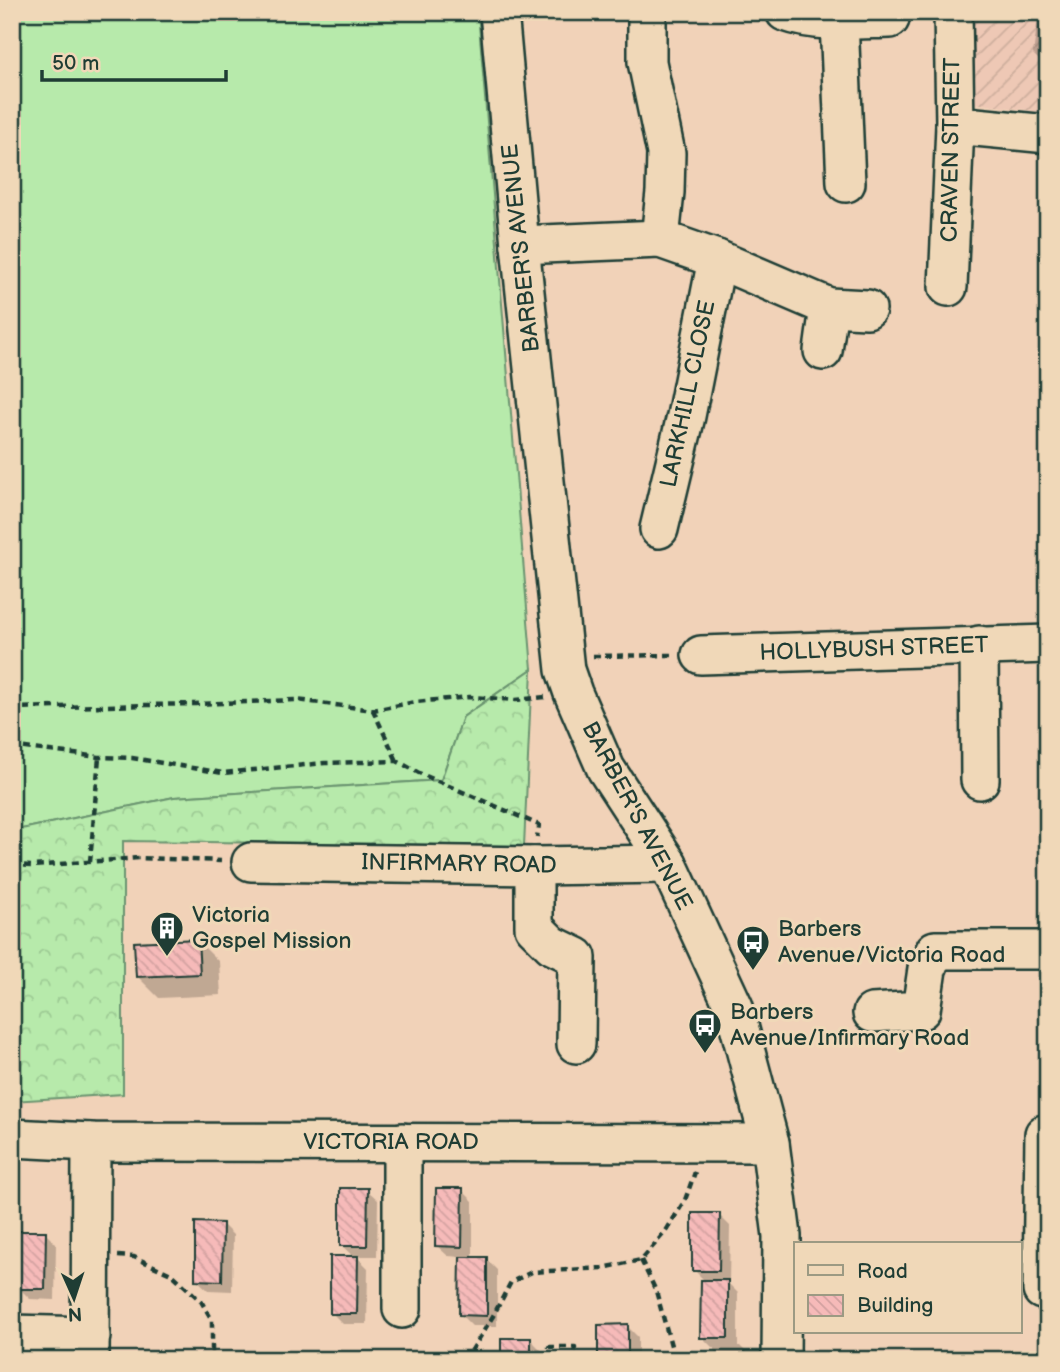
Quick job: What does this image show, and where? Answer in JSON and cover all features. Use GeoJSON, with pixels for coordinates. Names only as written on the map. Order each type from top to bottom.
{"type":"FeatureCollection","features":[{"type":"Feature","properties":{"kind":"street","name":"BARBER'S AVENUE"},"geometry":{"type":"LineString","coordinates":[[499,12],[520,245],[569,681],[606,769],[667,864],[734,1007],[770,1143],[782,1236],[781,1360]]}},
{"type":"Feature","properties":{"kind":"street"},"geometry":{"type":"LineString","coordinates":[[647,12],[647,62],[666,153],[660,239]]}},
{"type":"Feature","properties":{"kind":"street"},"geometry":{"type":"LineString","coordinates":[[785,12],[801,18],[839,21],[890,19]]}},
{"type":"Feature","properties":{"kind":"street","name":"CRAVEN STREET"},"geometry":{"type":"LineString","coordinates":[[948,287],[955,125],[953,12]]}},
{"type":"Feature","properties":{"kind":"street"},"geometry":{"type":"LineString","coordinates":[[839,21],[846,183]]}},
{"type":"Feature","properties":{"kind":"street"},"geometry":{"type":"LineString","coordinates":[[955,125],[1048,134]]}},
{"type":"Feature","properties":{"kind":"street"},"geometry":{"type":"LineString","coordinates":[[520,245],[660,239],[717,259],[829,307],[867,309]]}},
{"type":"Feature","properties":{"kind":"street","name":"LARKHILL CLOSE"},"geometry":{"type":"LineString","coordinates":[[659,529],[717,259]]}},
{"type":"Feature","properties":{"kind":"street"},"geometry":{"type":"LineString","coordinates":[[823,351],[829,307]]}},
{"type":"Feature","properties":{"kind":"street","name":"HOLLYBUSH STREET"},"geometry":{"type":"LineString","coordinates":[[701,655],[1048,644]]}},
{"type":"Feature","properties":{"kind":"street"},"geometry":{"type":"LineString","coordinates":[[979,645],[980,780]]}},
{"type":"Feature","properties":{"kind":"street","name":"INFIRMARY ROAD"},"geometry":{"type":"LineString","coordinates":[[251,862],[534,866],[667,864]]}},
{"type":"Feature","properties":{"kind":"street"},"geometry":{"type":"LineString","coordinates":[[534,866],[534,927],[552,945],[577,957],[576,1044]]}},
{"type":"Feature","properties":{"kind":"street"},"geometry":{"type":"LineString","coordinates":[[872,1013],[921,1010],[927,969],[935,950],[1048,950]]}},
{"type":"Feature","properties":{"kind":"street"},"geometry":{"type":"LineString","coordinates":[[1035,1134],[1042,1290]]}},
{"type":"Feature","properties":{"kind":"street","name":"VICTORIA ROAD"},"geometry":{"type":"LineString","coordinates":[[12,1138],[91,1142],[770,1143]]}},
{"type":"Feature","properties":{"kind":"street"},"geometry":{"type":"LineString","coordinates":[[12,1334],[91,1348],[91,1142]]}},
{"type":"Feature","properties":{"kind":"street"},"geometry":{"type":"LineString","coordinates":[[402,1142],[402,1309]]}},
{"type":"Feature","properties":{"kind":"path"},"geometry":{"type":"LineString","coordinates":[[12,708],[297,700],[373,710],[415,702],[470,697],[516,701],[569,681],[586,656],[701,655]]}},
{"type":"Feature","properties":{"kind":"path"},"geometry":{"type":"LineString","coordinates":[[373,710],[397,761]]}},
{"type":"Feature","properties":{"kind":"path"},"geometry":{"type":"LineString","coordinates":[[12,748],[132,758],[223,774],[325,763],[397,761],[538,825],[534,866]]}},
{"type":"Feature","properties":{"kind":"path"},"geometry":{"type":"LineString","coordinates":[[90,862],[99,757]]}},
{"type":"Feature","properties":{"kind":"path"},"geometry":{"type":"LineString","coordinates":[[12,866],[140,858],[251,862]]}},
{"type":"Feature","properties":{"kind":"path"},"geometry":{"type":"LineString","coordinates":[[463,1360],[493,1316],[511,1282],[532,1272],[603,1268],[641,1260],[666,1231],[685,1200],[697,1168]]}},
{"type":"Feature","properties":{"kind":"path"},"geometry":{"type":"LineString","coordinates":[[92,1254],[134,1257],[173,1275],[201,1301],[212,1320],[212,1352],[216,1360]]}},
{"type":"Feature","properties":{"kind":"path"},"geometry":{"type":"LineString","coordinates":[[641,1260],[656,1291],[675,1360]]}},
{"type":"Feature","properties":{"kind":"path"},"geometry":{"type":"LineString","coordinates":[[549,1360],[549,1347],[575,1347],[575,1360]]}},
{"type":"Feature","properties":{"kind":"shaded area"},"geometry":{"type":"Polygon","coordinates":[[[970,12],[1048,12],[1048,113],[967,102],[970,12]]]}},
{"type":"Feature","properties":{"kind":"green space"},"geometry":{"type":"Polygon","coordinates":[[[12,12],[478,12],[532,669],[463,717],[441,780],[174,797],[12,831],[12,12]]]}},
{"type":"Feature","properties":{"kind":"green space"},"geometry":{"type":"Polygon","coordinates":[[[532,669],[524,846],[123,841],[123,1094],[12,1101],[12,831],[174,797],[441,780],[463,717],[532,669]]]}},
{"type":"Feature","properties":{"kind":"building","name":"Victoria Gospel Mission"},"geometry":{"type":"Polygon","coordinates":[[[198,939],[200,974],[136,977],[134,942],[198,939]]]}},
{"type":"Feature","properties":{"kind":"building"},"geometry":{"type":"Polygon","coordinates":[[[340,1188],[368,1188],[367,1246],[340,1246],[340,1188]]]}},
{"type":"Feature","properties":{"kind":"building"},"geometry":{"type":"Polygon","coordinates":[[[436,1188],[463,1188],[462,1247],[435,1246],[436,1188]]]}},
{"type":"Feature","properties":{"kind":"building"},"geometry":{"type":"Polygon","coordinates":[[[692,1213],[720,1213],[719,1271],[692,1271],[692,1213]]]}},
{"type":"Feature","properties":{"kind":"building"},"geometry":{"type":"Polygon","coordinates":[[[195,1222],[223,1223],[222,1281],[195,1280],[195,1222]]]}},
{"type":"Feature","properties":{"kind":"building"},"geometry":{"type":"Polygon","coordinates":[[[18,1231],[46,1231],[45,1289],[18,1289],[18,1231]]]}},
{"type":"Feature","properties":{"kind":"building"},"geometry":{"type":"Polygon","coordinates":[[[330,1256],[358,1256],[357,1314],[330,1314],[330,1256]]]}},
{"type":"Feature","properties":{"kind":"building"},"geometry":{"type":"Polygon","coordinates":[[[460,1257],[487,1257],[487,1316],[459,1315],[460,1257]]]}},
{"type":"Feature","properties":{"kind":"building"},"geometry":{"type":"Polygon","coordinates":[[[701,1280],[728,1280],[728,1338],[700,1338],[701,1280]]]}},
{"type":"Feature","properties":{"kind":"building"},"geometry":{"type":"Polygon","coordinates":[[[628,1324],[628,1360],[598,1360],[598,1325],[628,1324]]]}},
{"type":"Feature","properties":{"kind":"building"},"geometry":{"type":"Polygon","coordinates":[[[501,1338],[531,1338],[531,1360],[501,1360],[501,1338]]]}},
{"type":"Feature","properties":{"kind":"place","name":"Victoria Gospel Mission"},"geometry":{"type":"Point","coordinates":[167,958]}},
{"type":"Feature","properties":{"kind":"place","name":"Barbers Avenue/Victoria Road"},"geometry":{"type":"Point","coordinates":[753,972]}},
{"type":"Feature","properties":{"kind":"place","name":"Barbers Avenue/Infirmary Road"},"geometry":{"type":"Point","coordinates":[705,1055]}}]}
